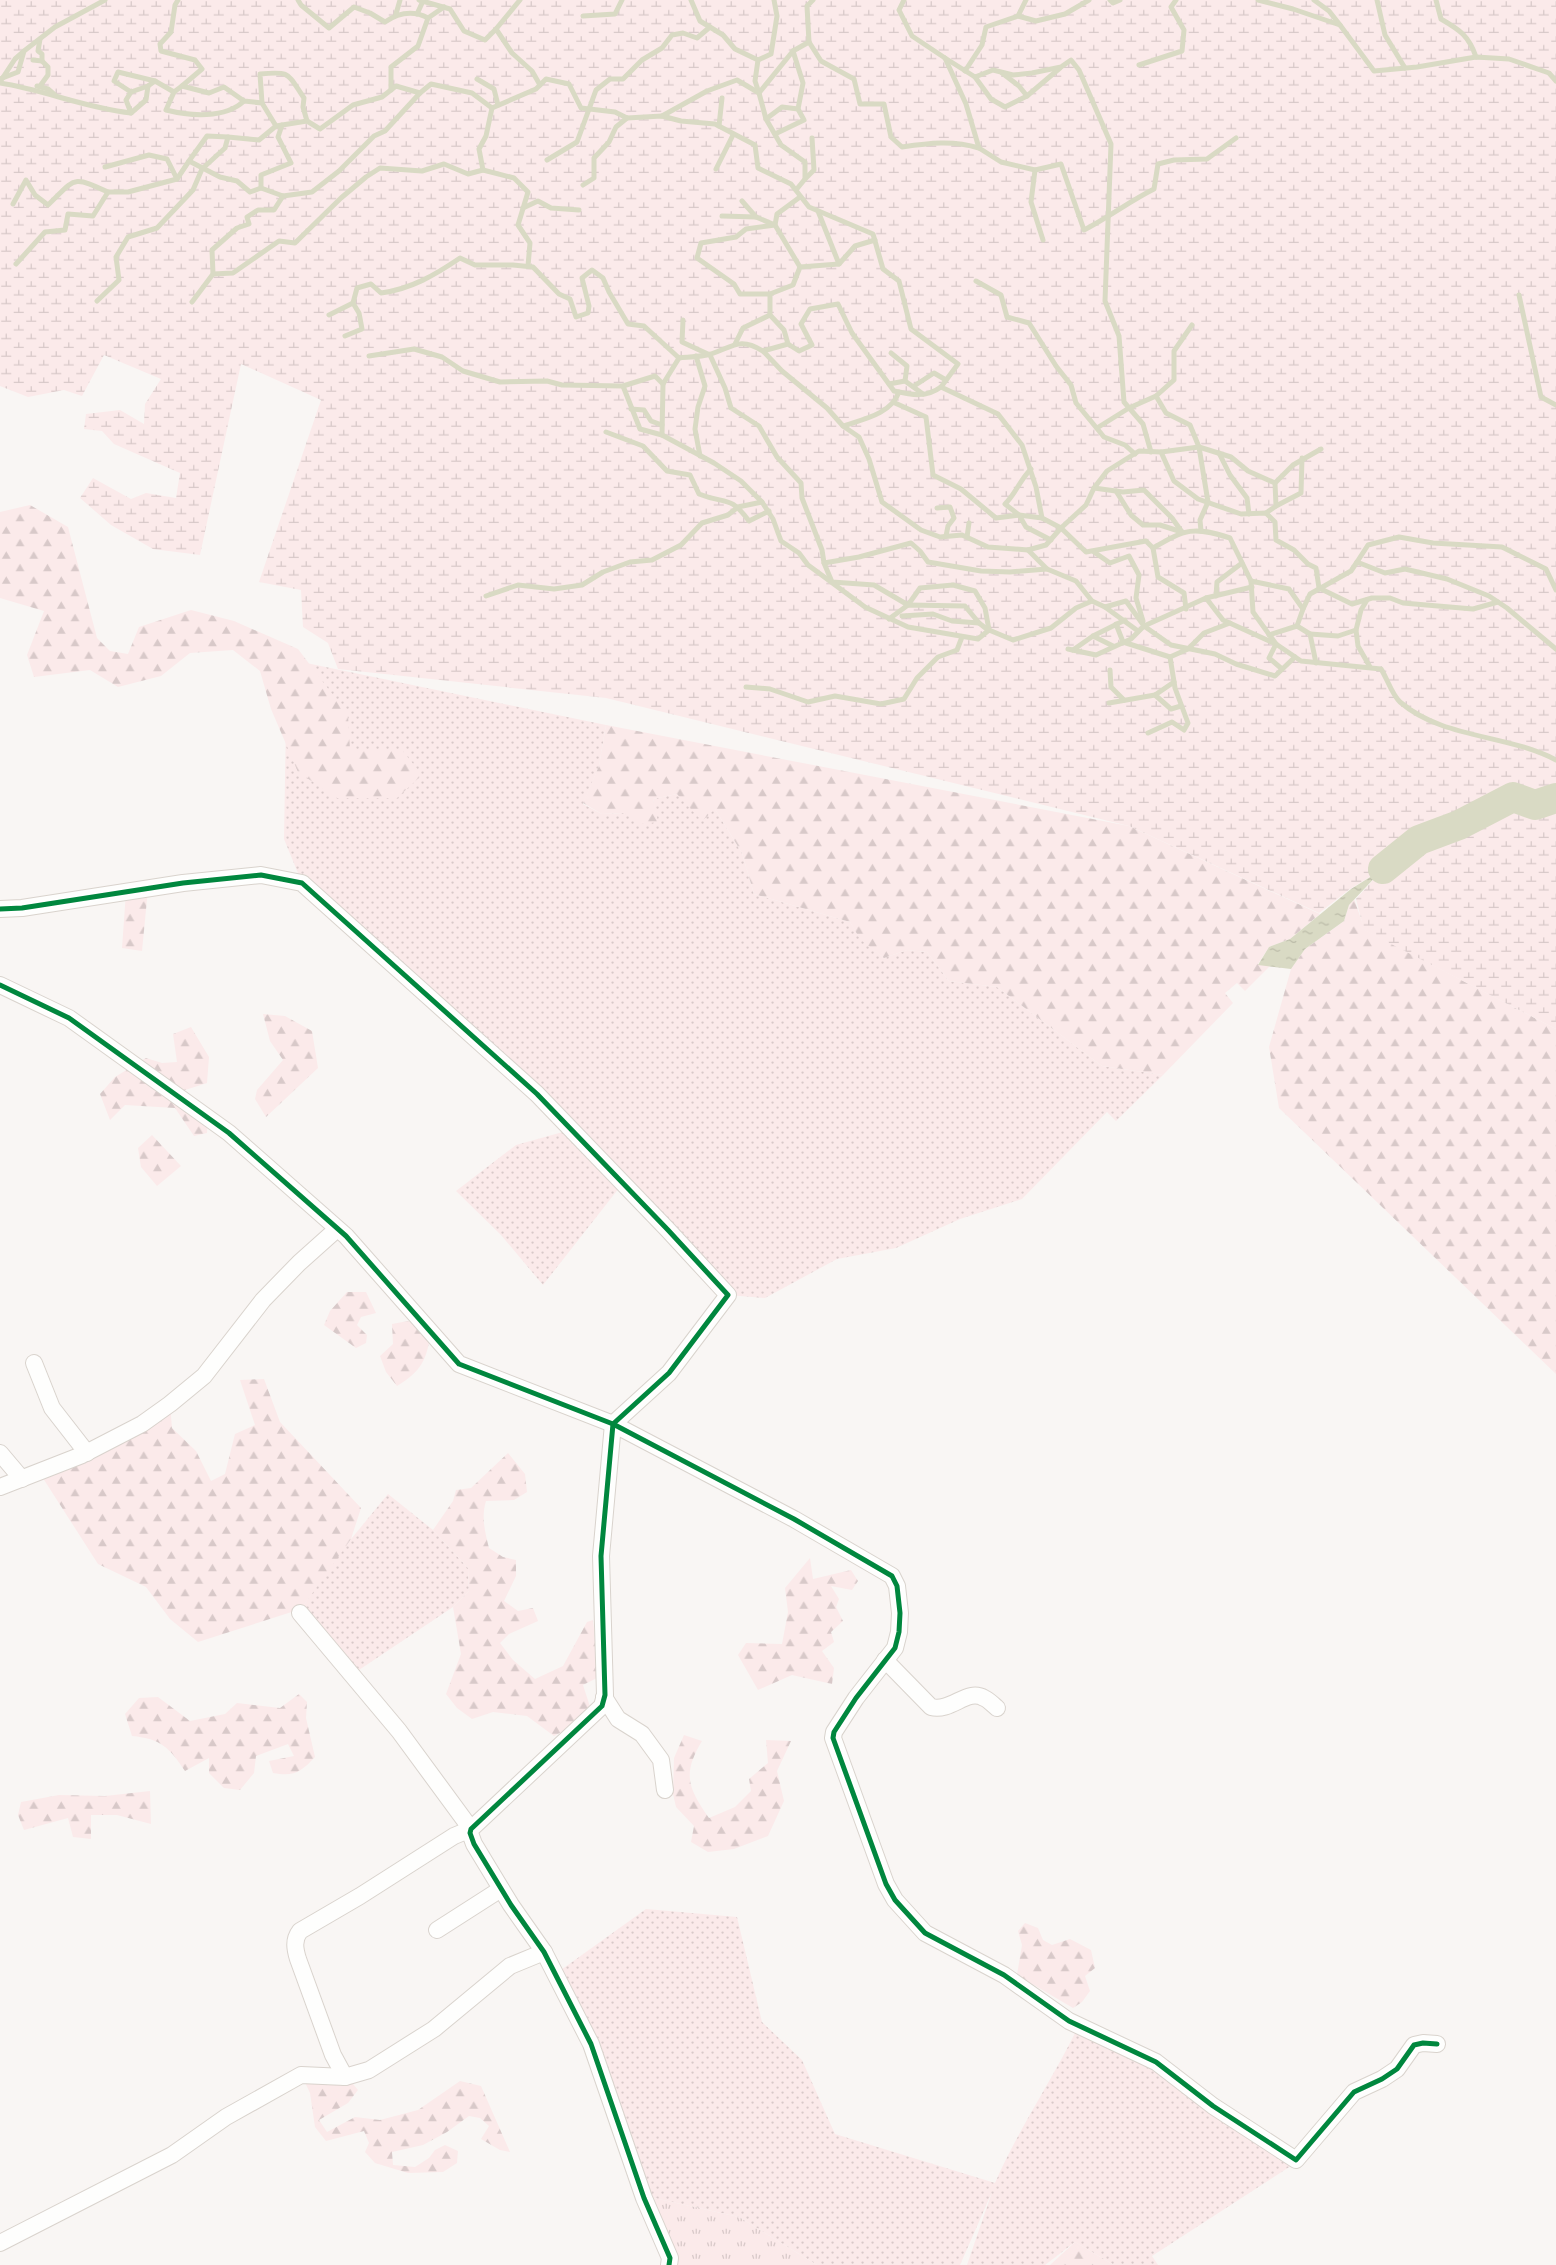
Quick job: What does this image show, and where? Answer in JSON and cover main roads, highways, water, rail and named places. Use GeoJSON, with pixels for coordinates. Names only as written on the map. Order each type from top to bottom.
{"type":"FeatureCollection","features":[{"type":"Feature","properties":{"kind":"water"},"geometry":{"type":"Polygon","coordinates":[[[1383,869],[1349,905],[1344,921],[1305,949],[1291,969],[1258,965],[1269,947],[1290,939],[1351,889],[1383,869]]]}},
{"type":"Feature","properties":{"kind":"waterway"},"geometry":{"type":"LineString","coordinates":[[0,79],[18,72],[24,51],[55,27],[105,0]]}},
{"type":"Feature","properties":{"kind":"waterway"},"geometry":{"type":"LineString","coordinates":[[178,0],[175,5],[171,32],[160,44],[161,51],[195,60],[202,69],[182,86],[209,93],[224,87],[244,101],[262,103],[276,126],[307,121],[320,129],[353,105],[382,97],[396,86],[420,93],[431,84],[472,93],[492,108],[536,89],[546,79],[569,84],[581,108],[615,112],[627,118],[662,116],[681,121],[715,124],[755,145],[758,168],[791,184],[809,207],[873,234],[883,269],[899,281],[911,329],[958,364],[941,387],[998,414],[1022,445],[1036,487],[1042,518],[1061,528],[1086,552],[1146,541],[1153,548],[1182,533],[1190,531],[1207,532],[1230,538],[1251,581],[1253,612],[1276,644],[1301,661],[1381,669],[1397,699],[1417,714],[1455,730],[1517,745],[1556,760]]}},
{"type":"Feature","properties":{"kind":"waterway"},"geometry":{"type":"LineString","coordinates":[[298,0],[301,5],[329,28],[354,7],[370,13],[385,22],[395,16],[411,13],[428,18]]}},
{"type":"Feature","properties":{"kind":"waterway"},"geometry":{"type":"LineString","coordinates":[[396,14],[400,0]]}},
{"type":"Feature","properties":{"kind":"waterway"},"geometry":{"type":"LineString","coordinates":[[419,0],[450,9],[464,31],[485,40],[496,29]]}},
{"type":"Feature","properties":{"kind":"waterway"},"geometry":{"type":"LineString","coordinates":[[520,0],[496,29],[512,53],[532,71],[540,85]]}},
{"type":"Feature","properties":{"kind":"waterway"},"geometry":{"type":"LineString","coordinates":[[583,16],[615,14],[622,0]]}},
{"type":"Feature","properties":{"kind":"waterway"},"geometry":{"type":"LineString","coordinates":[[691,0],[700,21],[723,35],[735,49],[758,60],[755,81],[759,93],[793,51],[809,42],[807,6],[813,0]]}},
{"type":"Feature","properties":{"kind":"waterway"},"geometry":{"type":"LineString","coordinates":[[758,60],[771,54],[777,16],[774,0]]}},
{"type":"Feature","properties":{"kind":"waterway"},"geometry":{"type":"LineString","coordinates":[[904,0],[899,10],[912,36],[945,58],[966,104],[979,148],[1001,162],[1035,170],[1061,164],[1084,230],[1154,189],[1158,164],[1174,160],[1207,159],[1236,138]]}},
{"type":"Feature","properties":{"kind":"waterway"},"geometry":{"type":"LineString","coordinates":[[1018,16],[1026,0]]}},
{"type":"Feature","properties":{"kind":"waterway"},"geometry":{"type":"LineString","coordinates":[[965,71],[982,45],[986,27],[1018,16],[1036,21],[1065,14],[1089,0]]}},
{"type":"Feature","properties":{"kind":"waterway"},"geometry":{"type":"LineString","coordinates":[[1110,0],[1113,3],[1120,0]]}},
{"type":"Feature","properties":{"kind":"waterway"},"geometry":{"type":"LineString","coordinates":[[1139,65],[1182,51],[1184,30],[1171,7],[1176,0]]}},
{"type":"Feature","properties":{"kind":"waterway"},"geometry":{"type":"LineString","coordinates":[[1258,0],[1293,9],[1340,25],[1374,71],[1417,67],[1476,57],[1509,59],[1549,73],[1556,81]]}},
{"type":"Feature","properties":{"kind":"waterway"},"geometry":{"type":"LineString","coordinates":[[1314,0],[1329,11],[1340,25]]}},
{"type":"Feature","properties":{"kind":"waterway"},"geometry":{"type":"LineString","coordinates":[[1377,0],[1385,35],[1405,68]]}},
{"type":"Feature","properties":{"kind":"waterway"},"geometry":{"type":"LineString","coordinates":[[1436,0],[1441,19],[1463,34],[1476,57]]}},
{"type":"Feature","properties":{"kind":"waterway"},"geometry":{"type":"LineString","coordinates":[[417,14],[423,1]]}},
{"type":"Feature","properties":{"kind":"waterway"},"geometry":{"type":"LineString","coordinates":[[391,90],[391,67],[418,46],[428,18],[444,7]]}},
{"type":"Feature","properties":{"kind":"waterway"},"geometry":{"type":"LineString","coordinates":[[547,160],[577,142],[596,90],[610,79],[623,79],[642,60],[662,48],[672,35],[683,33],[697,38],[710,27]]}},
{"type":"Feature","properties":{"kind":"waterway"},"geometry":{"type":"LineString","coordinates":[[40,39],[38,51],[42,54],[42,61],[48,67],[48,75],[40,86]]}},
{"type":"Feature","properties":{"kind":"waterway"},"geometry":{"type":"LineString","coordinates":[[809,42],[821,61],[854,79],[860,104],[884,104],[891,137],[902,147],[931,143],[950,143],[979,148]]}},
{"type":"Feature","properties":{"kind":"waterway"},"geometry":{"type":"LineString","coordinates":[[775,134],[804,120],[798,109],[803,83],[793,51]]}},
{"type":"Feature","properties":{"kind":"waterway"},"geometry":{"type":"LineString","coordinates":[[2,79],[15,59],[23,52]]}},
{"type":"Feature","properties":{"kind":"waterway"},"geometry":{"type":"LineString","coordinates":[[945,58],[975,77],[993,70],[1013,75],[1032,73],[1061,67],[1071,60],[1079,70],[1111,144],[1105,301],[1119,336],[1124,402],[1143,424],[1151,452]]}},
{"type":"Feature","properties":{"kind":"waterway"},"geometry":{"type":"LineString","coordinates":[[33,60],[42,61]]}},
{"type":"Feature","properties":{"kind":"waterway"},"geometry":{"type":"LineString","coordinates":[[975,77],[991,99],[1005,107],[1027,96],[1060,68]]}},
{"type":"Feature","properties":{"kind":"waterway"},"geometry":{"type":"LineString","coordinates":[[131,92],[114,81],[118,72],[155,81]]}},
{"type":"Feature","properties":{"kind":"waterway"},"geometry":{"type":"LineString","coordinates":[[262,103],[260,74],[278,73],[287,75],[304,98],[303,107],[307,121]]}},
{"type":"Feature","properties":{"kind":"waterway"},"geometry":{"type":"LineString","coordinates":[[1002,73],[1019,86],[1027,96]]}},
{"type":"Feature","properties":{"kind":"waterway"},"geometry":{"type":"LineString","coordinates":[[477,79],[494,89],[498,105]]}},
{"type":"Feature","properties":{"kind":"waterway"},"geometry":{"type":"LineString","coordinates":[[662,116],[707,91],[737,80],[759,93],[766,119],[781,145],[805,162],[805,179],[796,190]]}},
{"type":"Feature","properties":{"kind":"waterway"},"geometry":{"type":"LineString","coordinates":[[0,83],[114,111],[131,113],[146,100],[148,86],[155,81],[174,92],[182,86]]}},
{"type":"Feature","properties":{"kind":"waterway"},"geometry":{"type":"LineString","coordinates":[[37,86],[48,89],[55,95]]}},
{"type":"Feature","properties":{"kind":"waterway"},"geometry":{"type":"LineString","coordinates":[[131,113],[126,100],[131,92],[148,86]]}},
{"type":"Feature","properties":{"kind":"waterway"},"geometry":{"type":"LineString","coordinates":[[174,92],[166,110],[186,114],[196,115],[227,111],[244,101]]}},
{"type":"Feature","properties":{"kind":"waterway"},"geometry":{"type":"LineString","coordinates":[[16,264],[45,232],[65,230],[68,214],[93,216],[108,192],[128,192],[177,179],[189,161],[220,177],[237,181],[250,192],[261,188],[283,196],[312,192],[339,171],[374,136],[385,131],[420,93]]}},
{"type":"Feature","properties":{"kind":"waterway"},"geometry":{"type":"LineString","coordinates":[[719,126],[722,98]]}},
{"type":"Feature","properties":{"kind":"waterway"},"geometry":{"type":"LineString","coordinates":[[766,119],[782,107],[798,109]]}},
{"type":"Feature","properties":{"kind":"waterway"},"geometry":{"type":"LineString","coordinates":[[213,274],[233,273],[279,241],[295,243],[341,198],[380,168],[422,171],[444,164],[468,174],[483,170],[479,149],[486,136],[492,108]]}},
{"type":"Feature","properties":{"kind":"waterway"},"geometry":{"type":"LineString","coordinates":[[583,185],[594,178],[594,158],[609,142],[616,127],[627,118]]}},
{"type":"Feature","properties":{"kind":"waterway"},"geometry":{"type":"LineString","coordinates":[[261,188],[261,175],[291,163],[278,137],[282,125]]}},
{"type":"Feature","properties":{"kind":"waterway"},"geometry":{"type":"LineString","coordinates":[[97,301],[119,280],[116,257],[128,237],[157,228],[193,190],[202,169],[225,148],[228,137],[259,140],[276,126]]}},
{"type":"Feature","properties":{"kind":"waterway"},"geometry":{"type":"LineString","coordinates":[[716,169],[733,135]]}},
{"type":"Feature","properties":{"kind":"waterway"},"geometry":{"type":"LineString","coordinates":[[189,161],[207,136],[228,137]]}},
{"type":"Feature","properties":{"kind":"waterway"},"geometry":{"type":"LineString","coordinates":[[805,179],[814,170],[812,138]]}},
{"type":"Feature","properties":{"kind":"waterway"},"geometry":{"type":"LineString","coordinates":[[105,167],[149,155],[167,159],[177,179]]}},
{"type":"Feature","properties":{"kind":"waterway"},"geometry":{"type":"LineString","coordinates":[[483,170],[514,178],[528,192],[518,225],[530,243],[528,266]]}},
{"type":"Feature","properties":{"kind":"waterway"},"geometry":{"type":"LineString","coordinates":[[1035,170],[1031,202],[1043,240]]}},
{"type":"Feature","properties":{"kind":"waterway"},"geometry":{"type":"LineString","coordinates":[[13,204],[26,180],[35,195],[48,205],[64,189],[75,182],[87,183],[108,192]]}},
{"type":"Feature","properties":{"kind":"waterway"},"geometry":{"type":"LineString","coordinates":[[192,302],[213,274],[212,250],[237,228],[249,224],[247,217],[258,210],[274,210],[283,196]]}},
{"type":"Feature","properties":{"kind":"waterway"},"geometry":{"type":"LineString","coordinates":[[788,344],[784,330],[770,315],[770,294],[740,294],[734,284],[697,258],[701,243],[736,237],[746,229],[775,225],[777,214],[800,197]]}},
{"type":"Feature","properties":{"kind":"waterway"},"geometry":{"type":"LineString","coordinates":[[523,208],[538,201],[551,208],[579,210]]}},
{"type":"Feature","properties":{"kind":"waterway"},"geometry":{"type":"LineString","coordinates":[[742,201],[756,217],[775,225],[800,267]]}},
{"type":"Feature","properties":{"kind":"waterway"},"geometry":{"type":"LineString","coordinates":[[818,211],[839,264]]}},
{"type":"Feature","properties":{"kind":"waterway"},"geometry":{"type":"LineString","coordinates":[[722,216],[756,217]]}},
{"type":"Feature","properties":{"kind":"waterway"},"geometry":{"type":"LineString","coordinates":[[770,294],[793,285],[800,267],[839,264],[855,246],[875,240]]}},
{"type":"Feature","properties":{"kind":"waterway"},"geometry":{"type":"LineString","coordinates":[[329,315],[353,303],[357,288],[371,284],[381,293],[413,285],[460,258],[475,265],[533,267],[559,294],[570,299],[576,317],[588,313],[589,306],[582,278],[592,270],[603,278],[628,324],[644,326],[679,358],[707,355],[737,344],[748,344],[763,351],[788,344],[799,351],[812,345],[801,324],[810,309],[838,304],[852,333],[894,391],[924,394],[941,387]]}},
{"type":"Feature","properties":{"kind":"waterway"},"geometry":{"type":"LineString","coordinates":[[976,281],[1001,295],[1007,317],[1029,323],[1056,366],[1071,385],[1076,403],[1104,437],[1125,445],[1135,454]]}},
{"type":"Feature","properties":{"kind":"waterway"},"geometry":{"type":"LineString","coordinates":[[1519,295],[1541,397],[1556,405]]}},
{"type":"Feature","properties":{"kind":"waterway"},"geometry":{"type":"LineString","coordinates":[[345,336],[362,329],[359,313],[353,303]]}},
{"type":"Feature","properties":{"kind":"waterway"},"geometry":{"type":"LineString","coordinates":[[735,344],[743,328],[770,315]]}},
{"type":"Feature","properties":{"kind":"waterway"},"geometry":{"type":"LineString","coordinates":[[683,320],[682,342],[710,355],[725,388],[731,408],[759,426],[777,457],[801,483],[802,498],[832,582],[874,585],[908,605],[920,588],[953,585],[975,591],[985,608],[989,630]]}},
{"type":"Feature","properties":{"kind":"waterway"},"geometry":{"type":"LineString","coordinates":[[1156,396],[1174,380],[1174,351],[1192,325]]}},
{"type":"Feature","properties":{"kind":"waterway"},"geometry":{"type":"LineString","coordinates":[[369,356],[414,349],[442,357],[463,371],[500,382],[547,381],[562,385],[623,386],[655,376],[663,384]]}},
{"type":"Feature","properties":{"kind":"waterway"},"geometry":{"type":"LineString","coordinates":[[763,351],[782,371],[827,408],[843,426],[859,437],[869,459],[882,502],[921,530],[940,537],[962,535],[988,547],[1028,550],[1046,545],[1086,505],[1094,488],[1107,471],[1139,451],[1161,452],[1174,481],[1198,499],[1241,514],[1266,513],[1275,522],[1276,540],[1294,550],[1308,564],[1316,568],[1319,588],[1352,604],[1372,598],[1390,598],[1403,603],[1473,609],[1498,602]]}},
{"type":"Feature","properties":{"kind":"waterway"},"geometry":{"type":"LineString","coordinates":[[891,353],[907,366],[905,381]]}},
{"type":"Feature","properties":{"kind":"waterway"},"geometry":{"type":"LineString","coordinates":[[696,356],[705,386],[698,407],[695,429],[700,456]]}},
{"type":"Feature","properties":{"kind":"waterway"},"geometry":{"type":"LineString","coordinates":[[679,358],[663,384],[662,435],[714,463],[741,481],[762,502],[773,519],[781,541],[799,553],[808,565],[865,607],[908,627],[978,639],[989,630],[1013,640],[1051,628],[1076,608],[1092,601]]}},
{"type":"Feature","properties":{"kind":"waterway"},"geometry":{"type":"LineString","coordinates":[[914,386],[934,373],[946,380]]}},
{"type":"Feature","properties":{"kind":"waterway"},"geometry":{"type":"LineString","coordinates":[[889,384],[905,381],[923,394]]}},
{"type":"Feature","properties":{"kind":"waterway"},"geometry":{"type":"LineString","coordinates":[[623,386],[640,429],[662,435]]}},
{"type":"Feature","properties":{"kind":"waterway"},"geometry":{"type":"LineString","coordinates":[[843,426],[883,411],[890,406],[899,392]]}},
{"type":"Feature","properties":{"kind":"waterway"},"geometry":{"type":"LineString","coordinates":[[1097,428],[1129,408],[1156,396],[1166,413],[1190,425],[1199,447],[1208,502],[1200,520],[1201,531]]}},
{"type":"Feature","properties":{"kind":"waterway"},"geometry":{"type":"LineString","coordinates":[[895,403],[926,417],[933,475],[961,489],[996,518],[1019,515],[1042,518]]}},
{"type":"Feature","properties":{"kind":"waterway"},"geometry":{"type":"LineString","coordinates":[[631,409],[644,410],[651,421],[662,425]]}},
{"type":"Feature","properties":{"kind":"waterway"},"geometry":{"type":"LineString","coordinates":[[606,432],[643,446],[667,471],[690,475],[699,494],[732,503],[749,521],[769,511]]}},
{"type":"Feature","properties":{"kind":"waterway"},"geometry":{"type":"LineString","coordinates":[[1161,452],[1199,447],[1231,457],[1248,471],[1275,483]]}},
{"type":"Feature","properties":{"kind":"waterway"},"geometry":{"type":"LineString","coordinates":[[1266,513],[1276,506],[1275,483],[1293,465],[1321,449]]}},
{"type":"Feature","properties":{"kind":"waterway"},"geometry":{"type":"LineString","coordinates":[[1219,453],[1230,475],[1247,498],[1249,514]]}},
{"type":"Feature","properties":{"kind":"waterway"},"geometry":{"type":"LineString","coordinates":[[1276,506],[1301,493],[1302,458]]}},
{"type":"Feature","properties":{"kind":"waterway"},"geometry":{"type":"LineString","coordinates":[[1031,469],[1005,504],[1019,515],[1026,527],[1051,540]]}},
{"type":"Feature","properties":{"kind":"waterway"},"geometry":{"type":"LineString","coordinates":[[1094,488],[1123,492],[1144,490],[1172,518],[1182,532]]}},
{"type":"Feature","properties":{"kind":"waterway"},"geometry":{"type":"LineString","coordinates":[[1116,491],[1131,515],[1143,525],[1160,525],[1182,532]]}},
{"type":"Feature","properties":{"kind":"waterway"},"geometry":{"type":"LineString","coordinates":[[486,596],[518,585],[554,589],[582,585],[603,572],[630,562],[652,560],[681,545],[702,523],[728,515],[738,507],[762,502]]}},
{"type":"Feature","properties":{"kind":"waterway"},"geometry":{"type":"LineString","coordinates":[[937,508],[950,507],[954,518],[948,526],[946,536]]}},
{"type":"Feature","properties":{"kind":"waterway"},"geometry":{"type":"LineString","coordinates":[[967,537],[969,523]]}},
{"type":"Feature","properties":{"kind":"waterway"},"geometry":{"type":"LineString","coordinates":[[1357,562],[1368,545],[1399,537],[1433,543],[1502,547],[1546,569],[1556,590]]}},
{"type":"Feature","properties":{"kind":"waterway"},"geometry":{"type":"LineString","coordinates":[[824,563],[859,557],[911,543],[928,562],[981,571],[1010,572],[1047,569]]}},
{"type":"Feature","properties":{"kind":"waterway"},"geometry":{"type":"LineString","coordinates":[[1153,548],[1158,577],[1184,593],[1186,609]]}},
{"type":"Feature","properties":{"kind":"waterway"},"geometry":{"type":"LineString","coordinates":[[1028,550],[1047,569],[1076,581],[1092,601],[1105,607],[1126,601],[1144,626],[1171,645],[1215,654],[1236,664],[1275,676],[1295,657]]}},
{"type":"Feature","properties":{"kind":"waterway"},"geometry":{"type":"LineString","coordinates":[[1094,552],[1110,563],[1129,556],[1139,575],[1136,598],[1143,621]]}},
{"type":"Feature","properties":{"kind":"waterway"},"geometry":{"type":"LineString","coordinates":[[1303,609],[1310,594],[1351,571],[1357,562],[1385,573],[1405,569],[1447,579],[1489,596],[1507,608],[1556,649]]}},
{"type":"Feature","properties":{"kind":"waterway"},"geometry":{"type":"LineString","coordinates":[[1216,596],[1217,582],[1242,563]]}},
{"type":"Feature","properties":{"kind":"waterway"},"geometry":{"type":"LineString","coordinates":[[1251,581],[1289,589],[1303,609],[1297,626]]}},
{"type":"Feature","properties":{"kind":"waterway"},"geometry":{"type":"LineString","coordinates":[[1068,649],[1096,655],[1131,639],[1144,626],[1206,598],[1252,587]]}},
{"type":"Feature","properties":{"kind":"waterway"},"geometry":{"type":"LineString","coordinates":[[1206,598],[1223,620],[1276,644],[1269,658],[1282,669]]}},
{"type":"Feature","properties":{"kind":"waterway"},"geometry":{"type":"LineString","coordinates":[[1356,630],[1361,610],[1367,600]]}},
{"type":"Feature","properties":{"kind":"waterway"},"geometry":{"type":"LineString","coordinates":[[889,619],[908,605],[965,606],[979,623],[988,630]]}},
{"type":"Feature","properties":{"kind":"waterway"},"geometry":{"type":"LineString","coordinates":[[1105,607],[1138,631]]}},
{"type":"Feature","properties":{"kind":"waterway"},"geometry":{"type":"LineString","coordinates":[[902,616],[933,614],[952,621],[979,623]]}},
{"type":"Feature","properties":{"kind":"waterway"},"geometry":{"type":"LineString","coordinates":[[1073,650],[1093,636],[1125,620]]}},
{"type":"Feature","properties":{"kind":"waterway"},"geometry":{"type":"LineString","coordinates":[[1148,733],[1172,722],[1184,730],[1188,723],[1175,688],[1170,657],[1188,649],[1204,633],[1230,623]]}},
{"type":"Feature","properties":{"kind":"waterway"},"geometry":{"type":"LineString","coordinates":[[1116,624],[1123,642],[1170,657]]}},
{"type":"Feature","properties":{"kind":"waterway"},"geometry":{"type":"LineString","coordinates":[[1269,635],[1297,626],[1310,634],[1316,663]]}},
{"type":"Feature","properties":{"kind":"waterway"},"geometry":{"type":"LineString","coordinates":[[1310,634],[1338,636],[1356,630],[1358,646],[1370,667]]}},
{"type":"Feature","properties":{"kind":"waterway"},"geometry":{"type":"LineString","coordinates":[[1093,636],[1113,646]]}},
{"type":"Feature","properties":{"kind":"waterway"},"geometry":{"type":"LineString","coordinates":[[746,687],[770,689],[808,702],[835,696],[881,704],[904,699],[917,678],[938,657],[957,650],[962,637]]}},
{"type":"Feature","properties":{"kind":"waterway"},"geometry":{"type":"LineString","coordinates":[[1110,670],[1111,687],[1124,700]]}},
{"type":"Feature","properties":{"kind":"waterway"},"geometry":{"type":"LineString","coordinates":[[1109,703],[1155,695],[1174,682]]}},
{"type":"Feature","properties":{"kind":"waterway"},"geometry":{"type":"LineString","coordinates":[[1155,695],[1171,709],[1181,706]]}},
{"type":"Feature","properties":{"kind":"waterway"},"geometry":{"type":"LineString","coordinates":[[1383,869],[1419,840],[1459,825],[1513,797],[1535,805],[1556,798]]}}]}
